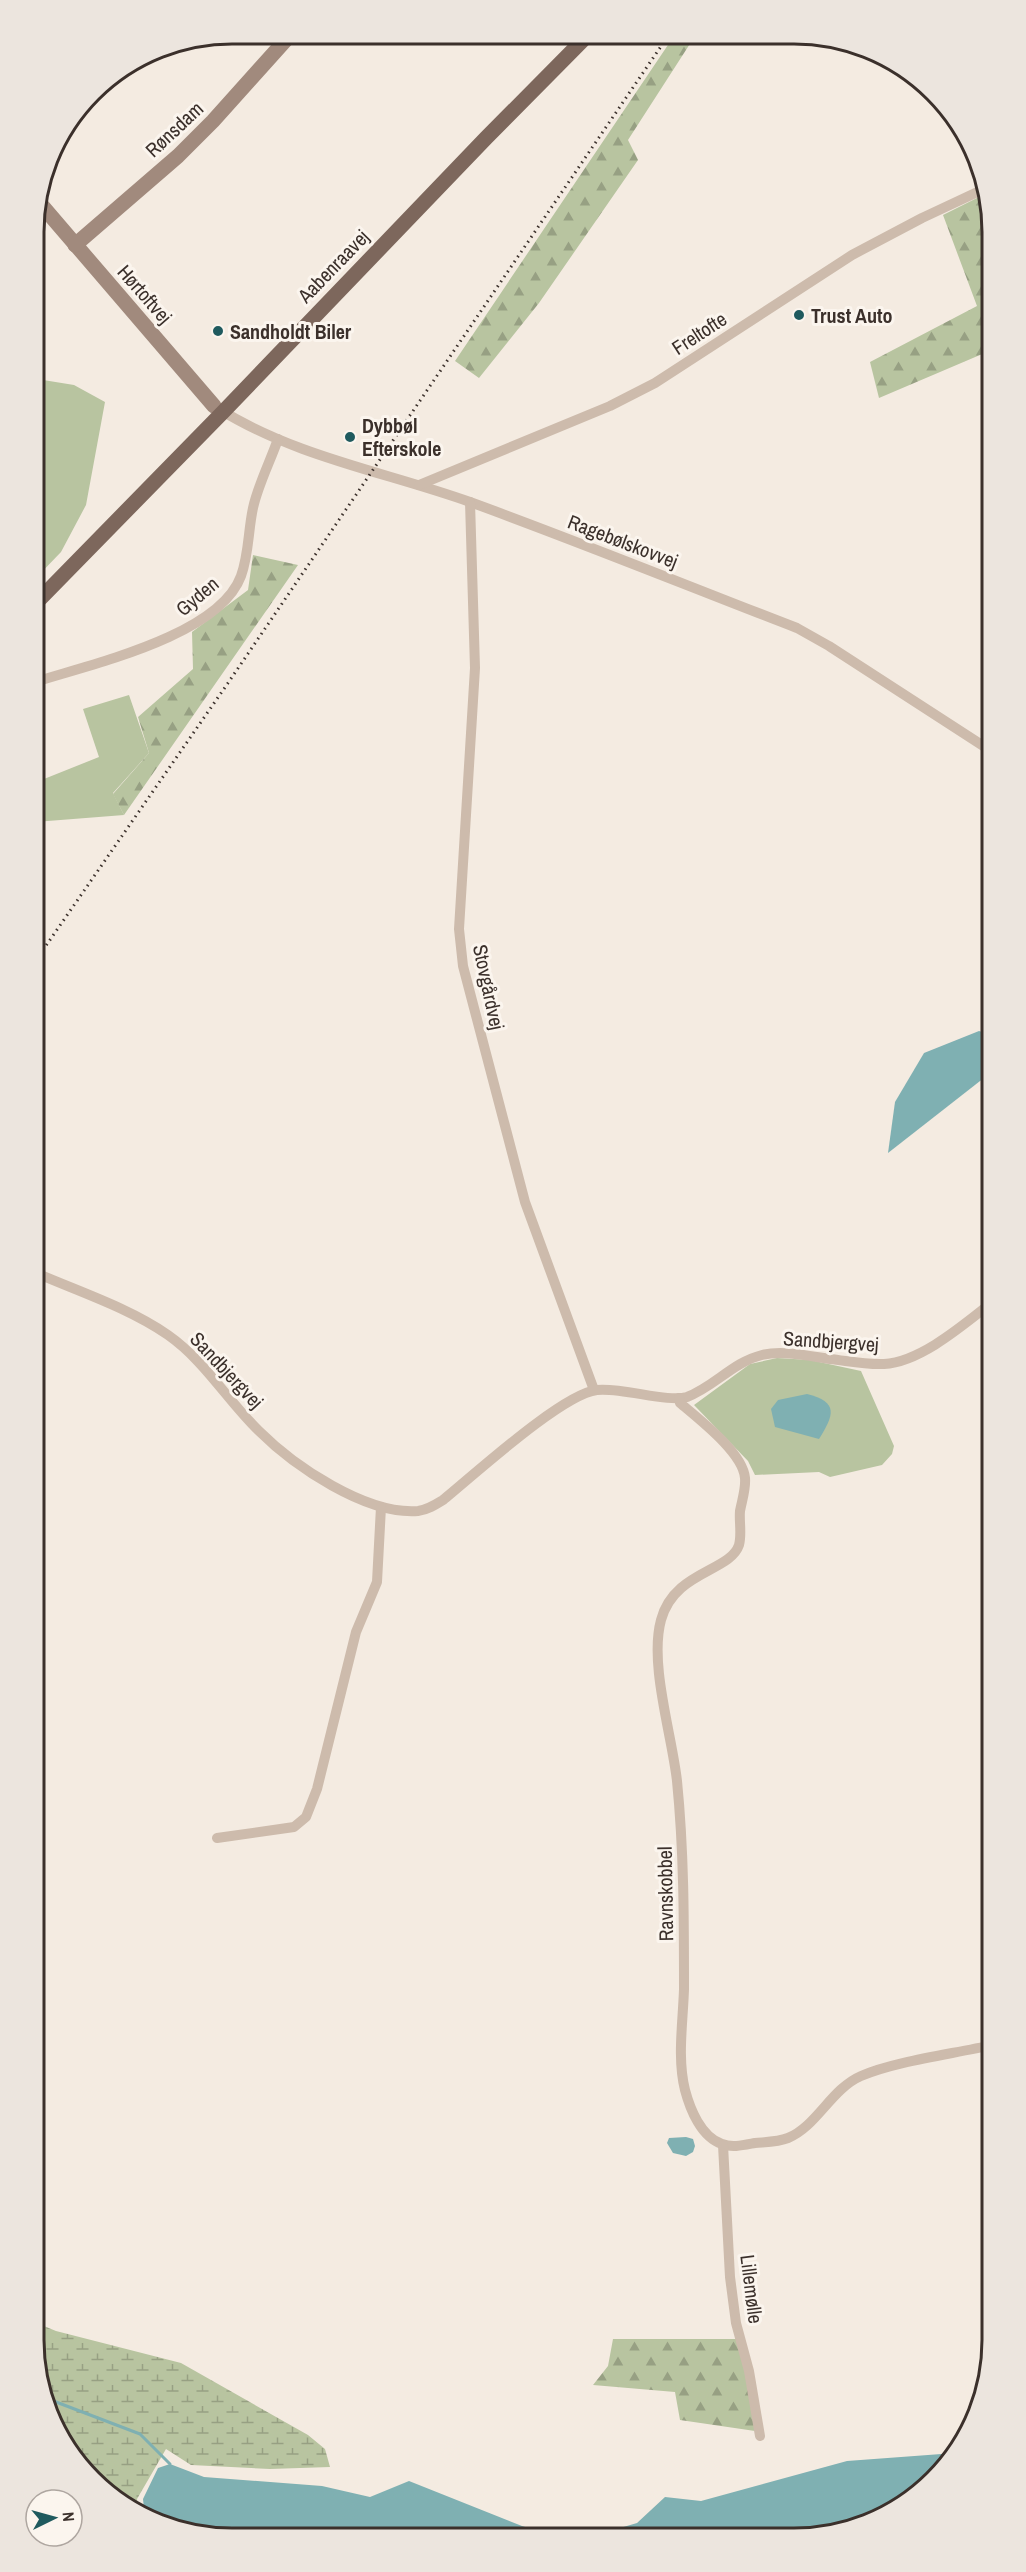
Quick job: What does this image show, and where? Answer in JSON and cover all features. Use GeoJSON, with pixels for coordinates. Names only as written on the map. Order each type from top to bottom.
{"type":"FeatureCollection","features":[{"type":"Feature","properties":{"kind":"main road","name":"Aabenraavej"},"geometry":{"type":"LineString","coordinates":[[44,594],[219,409],[580,43]]}},
{"type":"Feature","properties":{"kind":"street","name":"Rønsdam"},"geometry":{"type":"LineString","coordinates":[[75,245],[206,128],[282,44]]}},
{"type":"Feature","properties":{"kind":"street","name":"Freltofte"},"geometry":{"type":"LineString","coordinates":[[419,485],[610,406],[655,383],[852,255],[978,192]]}},
{"type":"Feature","properties":{"kind":"street","name":"Hørtoftvej"},"geometry":{"type":"LineString","coordinates":[[45,209],[219,409]]}},
{"type":"Feature","properties":{"kind":"street","name":"Ragebølskovvej"},"geometry":{"type":"LineString","coordinates":[[219,409],[278,440],[370,472],[470,502],[797,628],[829,646],[982,745]]}},
{"type":"Feature","properties":{"kind":"street","name":"Gyden"},"geometry":{"type":"LineString","coordinates":[[44,679],[158,643],[186,630],[229,596],[241,578],[247,555],[253,507],[278,440]]}},
{"type":"Feature","properties":{"kind":"street","name":"Stovgårdvej"},"geometry":{"type":"LineString","coordinates":[[470,502],[475,668],[459,929],[463,966],[525,1202],[594,1390]]}},
{"type":"Feature","properties":{"kind":"street","name":"Sandbjergvej"},"geometry":{"type":"LineString","coordinates":[[44,1276],[145,1320],[192,1355],[257,1430],[280,1451],[331,1484],[381,1507],[419,1511],[432,1507],[542,1419],[594,1390]]}},
{"type":"Feature","properties":{"kind":"street","name":"Sandbjergvej"},"geometry":{"type":"LineString","coordinates":[[679,1398],[701,1390],[739,1364],[763,1355],[791,1354],[886,1364],[911,1357],[954,1332],[982,1310]]}},
{"type":"Feature","properties":{"kind":"street"},"geometry":{"type":"LineString","coordinates":[[594,1390],[613,1389],[679,1398]]}},
{"type":"Feature","properties":{"kind":"street","name":"Ravnskobbel"},"geometry":{"type":"LineString","coordinates":[[679,1398],[680,1403],[732,1451],[744,1467],[746,1482],[740,1514],[740,1543],[729,1558],[692,1578],[675,1592],[665,1607],[658,1641],[660,1671],[677,1778],[684,1861],[682,2070],[686,2090],[697,2119],[711,2139],[723,2145]]}},
{"type":"Feature","properties":{"kind":"street"},"geometry":{"type":"LineString","coordinates":[[217,1838],[294,1827],[306,1817],[320,1779],[356,1632],[377,1582],[381,1507]]}},
{"type":"Feature","properties":{"kind":"street"},"geometry":{"type":"LineString","coordinates":[[723,2145],[739,2146],[787,2138],[800,2130],[840,2089],[858,2077],[880,2070],[982,2048]]}},
{"type":"Feature","properties":{"kind":"street","name":"Lillemølle"},"geometry":{"type":"LineString","coordinates":[[723,2145],[730,2277],[736,2323],[749,2372],[760,2436]]}},
{"type":"Feature","properties":{"kind":"green space"},"geometry":{"type":"Polygon","coordinates":[[[669,43],[690,43],[628,140],[638,160],[539,303],[479,378],[455,361],[669,43]]]}},
{"type":"Feature","properties":{"kind":"green space"},"geometry":{"type":"Polygon","coordinates":[[[979,197],[982,231],[982,354],[879,398],[870,362],[977,306],[943,215],[979,197]]]}},
{"type":"Feature","properties":{"kind":"green space"},"geometry":{"type":"Polygon","coordinates":[[[44,380],[74,385],[105,402],[86,505],[61,552],[44,570],[44,380]]]}},
{"type":"Feature","properties":{"kind":"green space"},"geometry":{"type":"Polygon","coordinates":[[[253,555],[298,565],[124,815],[113,794],[149,753],[138,717],[193,669],[192,632],[248,590],[253,555]]]}},
{"type":"Feature","properties":{"kind":"green space"},"geometry":{"type":"Polygon","coordinates":[[[129,695],[149,753],[113,793],[124,815],[44,821],[44,778],[99,757],[83,709],[129,695]]]}},
{"type":"Feature","properties":{"kind":"green space"},"geometry":{"type":"Polygon","coordinates":[[[777,1358],[810,1360],[861,1371],[894,1446],[892,1454],[882,1465],[830,1477],[819,1472],[755,1475],[748,1461],[694,1405],[750,1364],[777,1358]]]}},
{"type":"Feature","properties":{"kind":"green space"},"geometry":{"type":"Polygon","coordinates":[[[43,2326],[181,2363],[308,2435],[325,2449],[330,2467],[270,2469],[191,2465],[166,2449],[137,2499],[138,2503],[117,2490],[82,2455],[69,2435],[50,2389],[45,2365],[43,2326]]]}},
{"type":"Feature","properties":{"kind":"green space"},"geometry":{"type":"Polygon","coordinates":[[[613,2339],[740,2339],[755,2431],[680,2420],[675,2392],[593,2385],[608,2366],[613,2339]]]}},
{"type":"Feature","properties":{"kind":"water"},"geometry":{"type":"Polygon","coordinates":[[[979,1031],[982,1032],[982,1079],[888,1153],[895,1102],[924,1053],[979,1031]]]}},
{"type":"Feature","properties":{"kind":"water"},"geometry":{"type":"Polygon","coordinates":[[[807,1394],[824,1401],[831,1410],[828,1423],[819,1439],[775,1427],[771,1409],[778,1400],[807,1394]]]}},
{"type":"Feature","properties":{"kind":"water"},"geometry":{"type":"Polygon","coordinates":[[[669,2138],[693,2139],[695,2146],[693,2152],[686,2156],[673,2153],[667,2143],[669,2138]]]}},
{"type":"Feature","properties":{"kind":"water"},"geometry":{"type":"Polygon","coordinates":[[[944,2454],[919,2482],[899,2497],[867,2514],[843,2522],[819,2527],[795,2528],[620,2528],[637,2523],[665,2497],[701,2501],[847,2461],[944,2454]]]}},
{"type":"Feature","properties":{"kind":"water"},"geometry":{"type":"Polygon","coordinates":[[[170,2464],[204,2477],[322,2486],[370,2497],[409,2481],[528,2528],[207,2527],[183,2522],[144,2506],[143,2499],[158,2468],[170,2464]]]}},
{"type":"Feature","properties":{"kind":"waterway"},"geometry":{"type":"LineString","coordinates":[[54,2401],[140,2434],[170,2464]]}},
{"type":"Feature","properties":{"kind":"railway"},"geometry":{"type":"LineString","coordinates":[[44,949],[228,683],[663,43]]}},
{"type":"Feature","properties":{"kind":"place","name":"Trust Auto"},"geometry":{"type":"Point","coordinates":[799,315]}},
{"type":"Feature","properties":{"kind":"place","name":"Sandholdt Biler"},"geometry":{"type":"Point","coordinates":[218,331]}},
{"type":"Feature","properties":{"kind":"place","name":"Dybbøl Efterskole"},"geometry":{"type":"Point","coordinates":[350,437]}}]}
